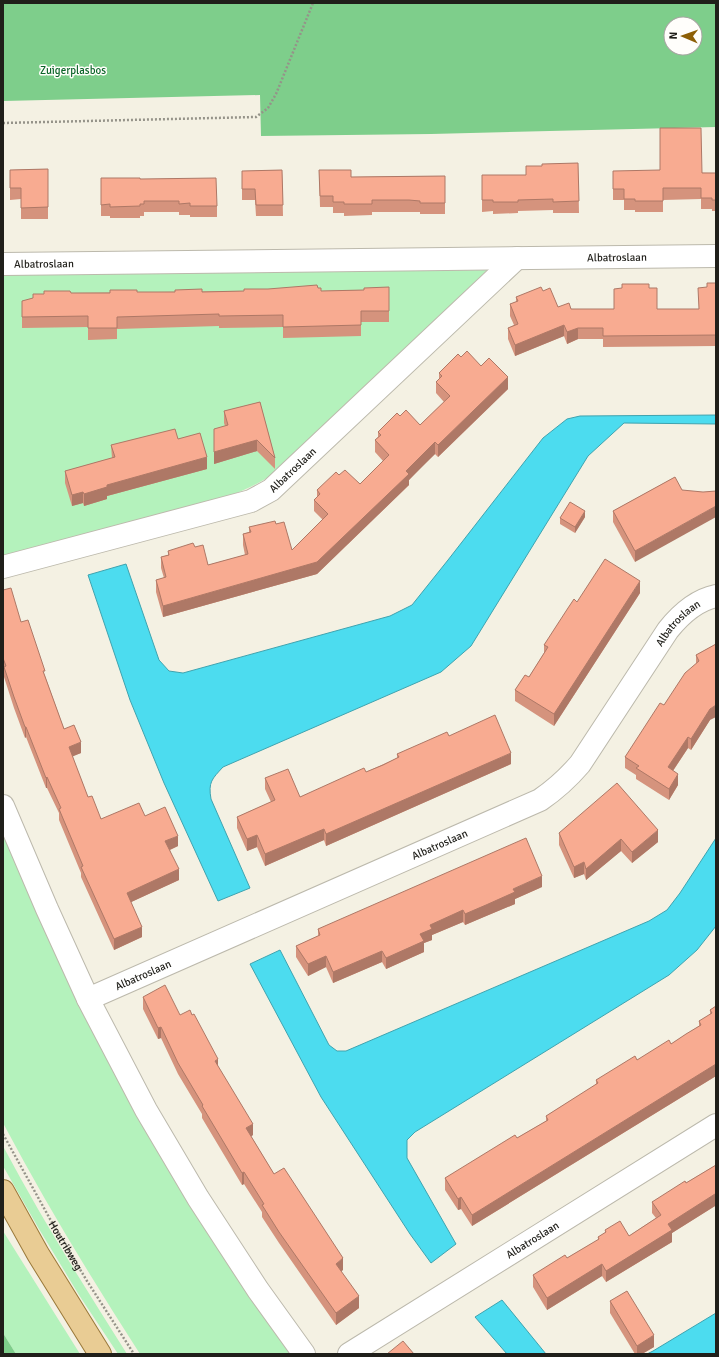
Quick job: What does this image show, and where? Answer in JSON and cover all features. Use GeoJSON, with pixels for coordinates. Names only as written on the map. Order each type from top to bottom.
{"type":"FeatureCollection","features":[{"type":"Feature","properties":{"kind":"main road"},"geometry":{"type":"LineString","coordinates":[[3,1191],[38,1254],[100,1354]]}},
{"type":"Feature","properties":{"kind":"street","name":"Albatroslaan"},"geometry":{"type":"LineString","coordinates":[[3,264],[716,256]]}},
{"type":"Feature","properties":{"kind":"street","name":"Albatroslaan"},"geometry":{"type":"LineString","coordinates":[[3,567],[251,501],[271,490],[517,258]]}},
{"type":"Feature","properties":{"kind":"street","name":"Albatroslaan"},"geometry":{"type":"LineString","coordinates":[[88,999],[540,800],[555,790],[580,764],[668,630],[678,618],[691,608],[710,597],[716,596]]}},
{"type":"Feature","properties":{"kind":"street"},"geometry":{"type":"LineString","coordinates":[[3,806],[47,909],[88,999],[146,1110],[198,1198],[258,1290],[304,1354]]}},
{"type":"Feature","properties":{"kind":"street","name":"Albatroslaan"},"geometry":{"type":"LineString","coordinates":[[349,1354],[716,1125]]}},
{"type":"Feature","properties":{"kind":"path"},"geometry":{"type":"LineString","coordinates":[[3,123],[256,117],[268,108],[276,94],[313,3]]}},
{"type":"Feature","properties":{"kind":"path","name":"Houtribweg"},"geometry":{"type":"LineString","coordinates":[[3,1134],[50,1219],[87,1281],[134,1354]]}},
{"type":"Feature","properties":{"kind":"green space","name":"Zuigerplasbos"},"geometry":{"type":"Polygon","coordinates":[[[3,3],[716,3],[716,127],[431,134],[261,136],[260,95],[3,101],[3,3]]]}},
{"type":"Feature","properties":{"kind":"green space"},"geometry":{"type":"Polygon","coordinates":[[[487,270],[286,466],[267,478],[234,494],[3,558],[3,275],[487,270]]]}},
{"type":"Feature","properties":{"kind":"green space"},"geometry":{"type":"Polygon","coordinates":[[[3,822],[39,909],[297,1354],[140,1354],[69,1240],[35,1182],[3,1123],[3,822]]]}},
{"type":"Feature","properties":{"kind":"green space"},"geometry":{"type":"Polygon","coordinates":[[[3,1146],[48,1226],[127,1354],[118,1354],[79,1295],[39,1229],[3,1166],[3,1146]]]}},
{"type":"Feature","properties":{"kind":"green space"},"geometry":{"type":"Polygon","coordinates":[[[3,1231],[80,1354],[16,1354],[3,1333],[3,1231]]]}},
{"type":"Feature","properties":{"kind":"green space"},"geometry":{"type":"Polygon","coordinates":[[[3,1333],[16,1354],[3,1354],[3,1333]]]}},
{"type":"Feature","properties":{"kind":"water"},"geometry":{"type":"Polygon","coordinates":[[[716,415],[716,424],[624,423],[588,456],[471,646],[441,672],[223,767],[212,781],[210,789],[211,799],[250,888],[218,901],[164,783],[130,700],[88,575],[126,564],[159,660],[169,671],[183,673],[390,616],[412,605],[543,438],[567,419],[580,416],[716,415]]]}},
{"type":"Feature","properties":{"kind":"water"},"geometry":{"type":"Polygon","coordinates":[[[716,838],[716,926],[697,950],[669,975],[415,1132],[407,1140],[407,1158],[456,1244],[431,1263],[410,1234],[321,1097],[250,964],[280,950],[329,1045],[337,1051],[346,1051],[649,921],[667,910],[716,838]]]}},
{"type":"Feature","properties":{"kind":"water"},"geometry":{"type":"Polygon","coordinates":[[[502,1300],[546,1354],[507,1354],[475,1317],[502,1300]]]}},
{"type":"Feature","properties":{"kind":"water"},"geometry":{"type":"Polygon","coordinates":[[[716,1313],[716,1354],[647,1354],[653,1351],[716,1313]]]}},
{"type":"Feature","properties":{"kind":"building"},"geometry":{"type":"Polygon","coordinates":[[[660,128],[701,128],[702,173],[716,173],[716,200],[712,200],[712,198],[701,198],[701,188],[663,188],[663,201],[635,201],[635,199],[624,199],[624,189],[613,189],[613,171],[660,170],[660,128]]]}},
{"type":"Feature","properties":{"kind":"building"},"geometry":{"type":"Polygon","coordinates":[[[578,163],[579,201],[553,202],[553,199],[518,200],[518,202],[493,202],[493,200],[482,200],[482,175],[526,175],[526,166],[578,163]]]}},
{"type":"Feature","properties":{"kind":"building"},"geometry":{"type":"Polygon","coordinates":[[[48,169],[48,207],[21,208],[21,188],[10,188],[10,170],[48,169]]]}},
{"type":"Feature","properties":{"kind":"building"},"geometry":{"type":"Polygon","coordinates":[[[282,170],[283,205],[256,205],[255,189],[242,189],[242,171],[282,170]]]}},
{"type":"Feature","properties":{"kind":"building"},"geometry":{"type":"Polygon","coordinates":[[[319,170],[351,170],[351,177],[445,176],[445,203],[420,203],[420,201],[409,200],[372,200],[372,204],[344,204],[344,202],[333,202],[333,196],[320,196],[319,170]]]}},
{"type":"Feature","properties":{"kind":"building"},"geometry":{"type":"Polygon","coordinates":[[[101,178],[216,178],[217,206],[190,206],[190,203],[179,204],[179,201],[144,201],[144,204],[140,204],[140,206],[110,207],[110,204],[101,205],[101,178]]]}},
{"type":"Feature","properties":{"kind":"building"},"geometry":{"type":"Polygon","coordinates":[[[707,283],[716,283],[716,335],[603,336],[603,328],[578,328],[567,332],[564,325],[515,345],[508,328],[518,324],[510,304],[518,301],[516,297],[541,287],[543,291],[550,288],[558,307],[569,303],[571,309],[614,309],[614,289],[622,288],[622,284],[649,284],[649,288],[657,288],[657,309],[699,309],[698,288],[707,287],[707,283]]]}},
{"type":"Feature","properties":{"kind":"building"},"geometry":{"type":"Polygon","coordinates":[[[317,285],[318,288],[321,288],[321,291],[364,290],[364,288],[389,287],[389,311],[361,311],[361,325],[283,327],[283,315],[219,316],[219,314],[117,317],[117,328],[88,328],[88,316],[22,317],[22,301],[33,298],[33,294],[44,294],[44,291],[110,293],[110,290],[175,292],[175,290],[202,289],[202,292],[244,291],[244,289],[268,289],[317,285]]]}},
{"type":"Feature","properties":{"kind":"building"},"geometry":{"type":"Polygon","coordinates":[[[467,351],[481,366],[489,358],[508,377],[438,445],[435,442],[406,471],[409,474],[317,562],[163,606],[156,580],[166,577],[161,557],[169,555],[168,551],[193,543],[195,547],[203,545],[208,565],[248,554],[243,534],[251,532],[249,527],[275,521],[276,524],[284,522],[292,550],[328,514],[314,500],[320,494],[317,490],[336,472],[339,475],[345,470],[360,484],[389,455],[375,440],[381,435],[378,432],[397,413],[400,416],[406,410],[420,425],[450,396],[436,382],[442,376],[439,373],[458,354],[461,357],[467,351]]]}},
{"type":"Feature","properties":{"kind":"building"},"geometry":{"type":"Polygon","coordinates":[[[260,402],[275,458],[257,440],[214,452],[214,429],[228,425],[224,411],[260,402]]]}},
{"type":"Feature","properties":{"kind":"building"},"geometry":{"type":"Polygon","coordinates":[[[175,429],[178,439],[200,433],[207,457],[107,485],[107,487],[84,494],[83,492],[72,495],[65,471],[115,457],[111,445],[175,429]]]}},
{"type":"Feature","properties":{"kind":"building"},"geometry":{"type":"Polygon","coordinates":[[[675,477],[682,490],[703,492],[716,491],[716,506],[635,551],[613,511],[675,477]]]}},
{"type":"Feature","properties":{"kind":"building"},"geometry":{"type":"Polygon","coordinates":[[[570,502],[585,511],[575,527],[560,518],[570,502]]]}},
{"type":"Feature","properties":{"kind":"building"},"geometry":{"type":"Polygon","coordinates":[[[605,559],[640,581],[554,714],[515,690],[525,675],[529,677],[548,647],[544,645],[574,599],[577,602],[605,559]]]}},
{"type":"Feature","properties":{"kind":"building"},"geometry":{"type":"Polygon","coordinates":[[[11,588],[21,622],[28,620],[45,671],[43,671],[64,729],[74,725],[81,742],[69,747],[88,797],[92,796],[101,819],[139,803],[145,816],[165,807],[178,836],[165,841],[179,869],[127,893],[142,927],[114,939],[81,867],[83,866],[59,809],[61,808],[47,777],[46,778],[25,727],[4,667],[6,666],[3,658],[3,590],[11,588]]]}},
{"type":"Feature","properties":{"kind":"building"},"geometry":{"type":"Polygon","coordinates":[[[716,644],[716,705],[710,709],[691,739],[688,737],[668,767],[678,774],[669,789],[636,768],[639,766],[625,757],[660,703],[664,705],[685,673],[699,661],[696,655],[716,644]]]}},
{"type":"Feature","properties":{"kind":"building"},"geometry":{"type":"Polygon","coordinates":[[[495,715],[511,753],[326,834],[324,829],[265,854],[257,835],[247,839],[237,817],[275,800],[265,778],[288,769],[300,797],[364,768],[366,772],[383,765],[399,757],[397,754],[447,732],[449,736],[495,715]]]}},
{"type":"Feature","properties":{"kind":"building"},"geometry":{"type":"Polygon","coordinates":[[[617,783],[658,830],[632,852],[621,839],[586,869],[584,862],[574,867],[559,833],[617,783]]]}},
{"type":"Feature","properties":{"kind":"building"},"geometry":{"type":"Polygon","coordinates":[[[526,838],[542,876],[513,889],[515,892],[486,905],[465,914],[463,910],[430,925],[432,929],[420,934],[424,941],[386,958],[382,951],[333,972],[326,956],[308,964],[296,946],[320,935],[318,929],[526,838]]]}},
{"type":"Feature","properties":{"kind":"building"},"geometry":{"type":"Polygon","coordinates":[[[165,985],[180,1015],[190,1010],[192,1015],[194,1014],[218,1059],[215,1061],[253,1124],[246,1128],[274,1174],[284,1168],[343,1258],[336,1264],[359,1296],[336,1313],[279,1232],[244,1172],[242,1173],[178,1063],[161,1027],[158,1028],[143,997],[165,985]]]}},
{"type":"Feature","properties":{"kind":"building"},"geometry":{"type":"Polygon","coordinates":[[[716,1006],[716,1064],[472,1215],[461,1197],[458,1199],[445,1178],[515,1135],[517,1138],[548,1120],[546,1116],[598,1083],[596,1080],[635,1056],[637,1060],[669,1040],[671,1044],[701,1025],[699,1021],[712,1013],[710,1010],[716,1006]]]}},
{"type":"Feature","properties":{"kind":"building"},"geometry":{"type":"Polygon","coordinates":[[[716,1165],[716,1195],[715,1194],[668,1224],[672,1230],[606,1271],[602,1264],[547,1298],[533,1275],[565,1255],[567,1258],[599,1239],[598,1237],[606,1232],[605,1230],[620,1221],[629,1236],[661,1215],[652,1202],[685,1181],[686,1183],[716,1165]]]}},
{"type":"Feature","properties":{"kind":"building"},"geometry":{"type":"Polygon","coordinates":[[[627,1291],[654,1335],[637,1346],[610,1301],[627,1291]]]}},
{"type":"Feature","properties":{"kind":"building"},"geometry":{"type":"Polygon","coordinates":[[[403,1341],[414,1354],[387,1354],[403,1341]]]}}]}
